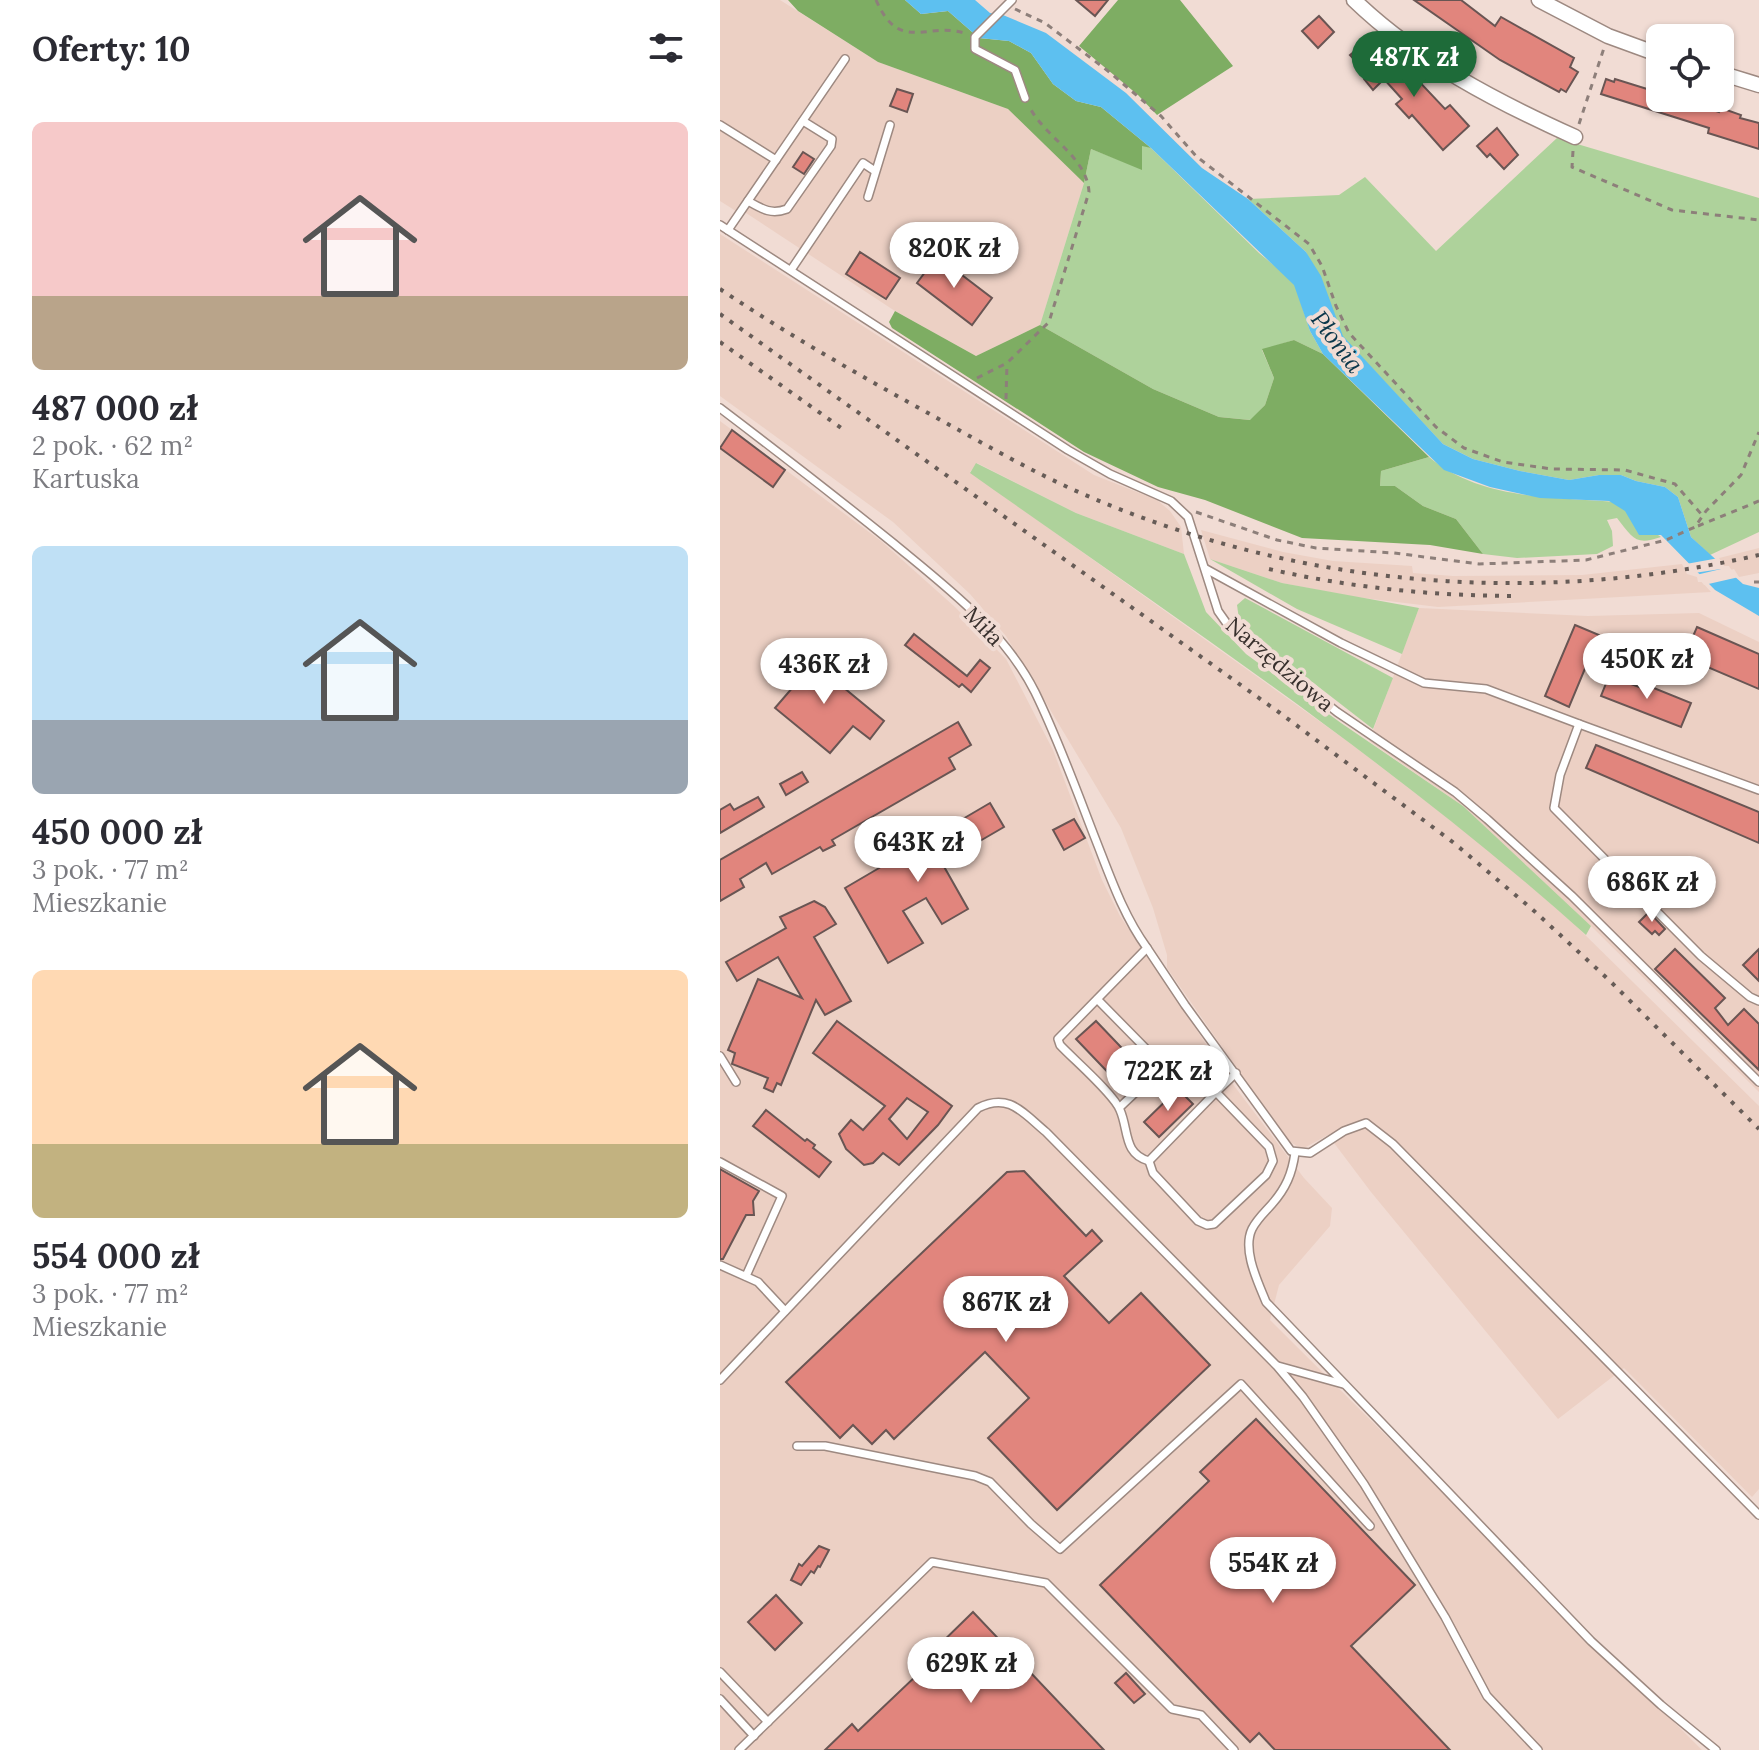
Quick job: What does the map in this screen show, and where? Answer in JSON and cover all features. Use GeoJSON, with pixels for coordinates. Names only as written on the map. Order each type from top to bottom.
{"type":"FeatureCollection","features":[{"type":"Feature","properties":{"kind":"street"},"geometry":{"type":"LineString","coordinates":[[1354,0],[1385,28],[1453,74],[1530,117],[1575,137]]}},
{"type":"Feature","properties":{"kind":"street"},"geometry":{"type":"LineString","coordinates":[[1539,0],[1608,36],[1646,50]]}},
{"type":"Feature","properties":{"kind":"street"},"geometry":{"type":"LineString","coordinates":[[1734,77],[1759,85]]}},
{"type":"Feature","properties":{"kind":"lane"},"geometry":{"type":"LineString","coordinates":[[1006,2],[975,37],[975,49],[1015,70],[1025,98]]}},
{"type":"Feature","properties":{"kind":"lane"},"geometry":{"type":"LineString","coordinates":[[845,59],[748,201],[724,228],[1086,461],[1163,496],[1184,511]]}},
{"type":"Feature","properties":{"kind":"lane"},"geometry":{"type":"LineString","coordinates":[[748,201],[768,212],[777,213],[787,209],[796,197],[831,146],[832,139],[803,121]]}},
{"type":"Feature","properties":{"kind":"lane"},"geometry":{"type":"LineString","coordinates":[[720,125],[776,160]]}},
{"type":"Feature","properties":{"kind":"lane"},"geometry":{"type":"LineString","coordinates":[[868,197],[890,125]]}},
{"type":"Feature","properties":{"kind":"lane"},"geometry":{"type":"LineString","coordinates":[[791,270],[863,163],[875,171]]}},
{"type":"Feature","properties":{"kind":"lane","name":"Miła"},"geometry":{"type":"LineString","coordinates":[[720,408],[929,573],[996,635],[1034,690],[1135,931],[1282,1140],[1295,1153]]}},
{"type":"Feature","properties":{"kind":"lane","name":"Narzędziowa"},"geometry":{"type":"LineString","coordinates":[[1184,511],[1218,611],[1236,634],[1337,712],[1455,792],[1487,819],[1572,896],[1759,1082]]}},
{"type":"Feature","properties":{"kind":"lane"},"geometry":{"type":"LineString","coordinates":[[1206,569],[1341,643],[1424,683],[1486,689],[1759,790]]}},
{"type":"Feature","properties":{"kind":"lane"},"geometry":{"type":"LineString","coordinates":[[1579,724],[1560,775],[1554,808],[1701,956],[1759,1001]]}},
{"type":"Feature","properties":{"kind":"lane"},"geometry":{"type":"LineString","coordinates":[[1147,948],[1058,1039],[1060,1045],[1120,1107],[1129,1147],[1138,1158],[1149,1161]]}},
{"type":"Feature","properties":{"kind":"lane"},"geometry":{"type":"LineString","coordinates":[[1097,999],[1157,1060],[1159,1070]]}},
{"type":"Feature","properties":{"kind":"lane"},"geometry":{"type":"LineString","coordinates":[[720,1056],[736,1082]]}},
{"type":"Feature","properties":{"kind":"lane"},"geometry":{"type":"LineString","coordinates":[[1149,1161],[1153,1173],[1198,1221],[1207,1225],[1214,1224],[1266,1175],[1273,1161],[1269,1147],[1216,1092],[1159,1070]]}},
{"type":"Feature","properties":{"kind":"lane"},"geometry":{"type":"LineString","coordinates":[[1120,1107],[1159,1070]]}},
{"type":"Feature","properties":{"kind":"lane"},"geometry":{"type":"LineString","coordinates":[[1149,1161],[1236,1073]]}},
{"type":"Feature","properties":{"kind":"lane"},"geometry":{"type":"LineString","coordinates":[[720,1380],[978,1108],[993,1101],[1011,1104],[1046,1132],[1277,1366],[1364,1484],[1445,1617],[1487,1696],[1538,1750]]}},
{"type":"Feature","properties":{"kind":"lane"},"geometry":{"type":"LineString","coordinates":[[1716,1750],[1591,1641],[1266,1302],[1251,1259],[1249,1238],[1253,1227],[1292,1175],[1295,1153],[1310,1153],[1344,1131],[1366,1123],[1393,1144],[1759,1515]]}},
{"type":"Feature","properties":{"kind":"lane"},"geometry":{"type":"LineString","coordinates":[[720,1162],[782,1196],[746,1276]]}},
{"type":"Feature","properties":{"kind":"lane"},"geometry":{"type":"LineString","coordinates":[[720,1265],[758,1282],[785,1311]]}},
{"type":"Feature","properties":{"kind":"lane"},"geometry":{"type":"LineString","coordinates":[[1277,1366],[1345,1385]]}},
{"type":"Feature","properties":{"kind":"lane"},"geometry":{"type":"LineString","coordinates":[[797,1446],[825,1446],[975,1476],[990,1482],[1060,1549],[1241,1384],[1370,1526]]}},
{"type":"Feature","properties":{"kind":"lane"},"geometry":{"type":"LineString","coordinates":[[739,1750],[932,1562],[1046,1583],[1172,1709],[1201,1715],[1234,1750]]}},
{"type":"Feature","properties":{"kind":"lane"},"geometry":{"type":"LineString","coordinates":[[720,1672],[768,1722]]}},
{"type":"Feature","properties":{"kind":"lane"},"geometry":{"type":"LineString","coordinates":[[720,1699],[754,1736]]}},
{"type":"Feature","properties":{"kind":"path"},"geometry":{"type":"LineString","coordinates":[[876,0],[884,17],[903,32],[955,30],[975,37]]}},
{"type":"Feature","properties":{"kind":"path"},"geometry":{"type":"LineString","coordinates":[[1006,2],[1045,23],[1108,71],[1161,116],[1196,156],[1309,244],[1322,266],[1349,333],[1436,427],[1464,448],[1503,462],[1552,469],[1625,470],[1675,484],[1702,515]]}},
{"type":"Feature","properties":{"kind":"path"},"geometry":{"type":"LineString","coordinates":[[1608,36],[1575,137],[1572,167],[1672,210],[1759,220]]}},
{"type":"Feature","properties":{"kind":"path"},"geometry":{"type":"LineString","coordinates":[[967,384],[1007,363],[1049,322],[1089,192],[1088,177],[1036,120],[1025,98]]}},
{"type":"Feature","properties":{"kind":"path"},"geometry":{"type":"LineString","coordinates":[[1006,410],[1007,363]]}},
{"type":"Feature","properties":{"kind":"path"},"geometry":{"type":"LineString","coordinates":[[1695,527],[1702,515],[1741,475],[1759,432]]}},
{"type":"Feature","properties":{"kind":"path"},"geometry":{"type":"LineString","coordinates":[[1184,511],[1208,515],[1277,540],[1316,548],[1394,553],[1479,564],[1586,560],[1627,552],[1666,540],[1759,501]]}},
{"type":"Feature","properties":{"kind":"shaded area"},"geometry":{"type":"Polygon","coordinates":[[[720,0],[780,0],[878,62],[1008,109],[1084,183],[1040,325],[976,356],[895,311],[746,213],[739,213],[720,201],[720,0]]]}},
{"type":"Feature","properties":{"kind":"shaded area"},"geometry":{"type":"Polygon","coordinates":[[[720,234],[1094,475],[1157,500],[1170,511],[1181,527],[1184,554],[1076,513],[977,463],[970,472],[1350,743],[1488,849],[1574,924],[1759,1106],[1759,1489],[1752,1497],[1624,1368],[1558,1419],[1371,1192],[1328,1135],[1302,1149],[1287,1140],[1167,968],[1167,955],[1153,908],[1121,828],[1006,636],[970,594],[893,522],[720,396],[720,234]]]}},
{"type":"Feature","properties":{"kind":"shaded area"},"geometry":{"type":"Polygon","coordinates":[[[720,421],[881,541],[955,607],[1006,659],[1053,750],[1102,880],[1120,916],[1235,1087],[1304,1178],[1332,1208],[1330,1226],[1279,1285],[1270,1320],[1702,1750],[720,1750],[720,421]]]}},
{"type":"Feature","properties":{"kind":"shaded area"},"geometry":{"type":"Polygon","coordinates":[[[1201,530],[1283,552],[1333,561],[1412,566],[1413,573],[1453,576],[1582,575],[1682,564],[1687,574],[1697,577],[1698,582],[1702,582],[1711,592],[1438,607],[1355,597],[1282,583],[1210,559],[1201,530]]]}},
{"type":"Feature","properties":{"kind":"shaded area"},"geometry":{"type":"Polygon","coordinates":[[[1759,548],[1759,573],[1739,577],[1719,558],[1759,548]]]}},
{"type":"Feature","properties":{"kind":"shaded area"},"geometry":{"type":"Polygon","coordinates":[[[1419,608],[1588,616],[1699,613],[1759,642],[1759,1092],[1591,926],[1463,806],[1369,741],[1419,608]]]}},
{"type":"Feature","properties":{"kind":"green space"},"geometry":{"type":"Polygon","coordinates":[[[788,0],[905,0],[921,14],[948,11],[979,38],[1009,41],[1031,53],[1053,84],[1076,101],[1101,107],[1151,148],[1142,146],[1142,170],[1091,149],[1084,183],[1008,109],[878,62],[798,11],[788,0]]]}},
{"type":"Feature","properties":{"kind":"green space"},"geometry":{"type":"Polygon","coordinates":[[[1118,0],[1180,0],[1233,66],[1157,115],[1079,46],[1118,0]]]}},
{"type":"Feature","properties":{"kind":"green space"},"geometry":{"type":"Polygon","coordinates":[[[1557,138],[1759,198],[1759,532],[1710,555],[1691,537],[1678,497],[1665,487],[1621,475],[1569,480],[1520,471],[1473,459],[1443,444],[1342,336],[1306,252],[1248,199],[1339,195],[1365,177],[1436,251],[1557,138]]]}},
{"type":"Feature","properties":{"kind":"green space"},"geometry":{"type":"Polygon","coordinates":[[[1142,145],[1151,148],[1259,253],[1294,282],[1310,331],[1323,354],[1294,340],[1262,350],[1274,378],[1265,405],[1251,420],[1219,417],[1153,389],[1040,325],[1084,183],[1091,149],[1142,169],[1142,145]]]}},
{"type":"Feature","properties":{"kind":"green space"},"geometry":{"type":"Polygon","coordinates":[[[895,311],[976,356],[1040,325],[1153,389],[1219,417],[1250,420],[1265,405],[1274,378],[1262,349],[1294,340],[1323,354],[1429,457],[1381,471],[1380,486],[1395,486],[1423,506],[1456,519],[1483,554],[1430,545],[1302,538],[1205,500],[1158,487],[1084,452],[892,328],[889,322],[895,311]]]}},
{"type":"Feature","properties":{"kind":"green space"},"geometry":{"type":"Polygon","coordinates":[[[1429,457],[1474,483],[1498,490],[1628,503],[1643,525],[1661,537],[1645,541],[1635,538],[1617,518],[1607,520],[1613,546],[1597,554],[1517,558],[1483,554],[1456,519],[1423,506],[1395,486],[1380,486],[1381,471],[1429,457]]]}},
{"type":"Feature","properties":{"kind":"green space"},"geometry":{"type":"Polygon","coordinates":[[[976,463],[1076,513],[1184,554],[1206,612],[1246,654],[1463,806],[1591,926],[1586,935],[1513,872],[1362,752],[970,473],[976,463]]]}},
{"type":"Feature","properties":{"kind":"green space"},"geometry":{"type":"Polygon","coordinates":[[[1210,559],[1282,583],[1419,608],[1402,654],[1297,609],[1210,559]]]}},
{"type":"Feature","properties":{"kind":"green space"},"geometry":{"type":"Polygon","coordinates":[[[1245,598],[1393,678],[1373,729],[1240,626],[1237,605],[1245,598]]]}},
{"type":"Feature","properties":{"kind":"water","name":"Płonia"},"geometry":{"type":"Polygon","coordinates":[[[905,0],[975,0],[990,13],[1003,15],[1046,33],[1126,93],[1202,168],[1248,199],[1306,252],[1321,276],[1343,336],[1443,444],[1473,459],[1520,471],[1569,480],[1621,475],[1665,487],[1678,497],[1691,537],[1743,584],[1759,588],[1759,616],[1715,590],[1661,535],[1639,535],[1625,511],[1609,501],[1540,498],[1490,487],[1444,470],[1323,354],[1310,331],[1294,285],[1151,148],[1101,107],[1076,101],[1053,84],[1031,53],[1009,41],[979,38],[948,11],[921,14],[905,0]]]}},
{"type":"Feature","properties":{"kind":"pier"},"geometry":{"type":"Polygon","coordinates":[[[1719,558],[1739,577],[1704,585],[1696,575],[1721,569],[1694,573],[1686,564],[1719,558]]]}},
{"type":"Feature","properties":{"kind":"building"},"geometry":{"type":"Polygon","coordinates":[[[1076,0],[1108,0],[1095,16],[1076,0]]]}},
{"type":"Feature","properties":{"kind":"building"},"geometry":{"type":"Polygon","coordinates":[[[1414,0],[1461,0],[1495,26],[1501,17],[1574,58],[1570,67],[1578,72],[1566,92],[1561,89],[1559,92],[1500,60],[1414,0]]]}},
{"type":"Feature","properties":{"kind":"building"},"geometry":{"type":"Polygon","coordinates":[[[1319,16],[1334,32],[1318,48],[1302,31],[1319,16]]]}},
{"type":"Feature","properties":{"kind":"building"},"geometry":{"type":"Polygon","coordinates":[[[1362,45],[1380,64],[1383,61],[1387,66],[1391,62],[1408,81],[1414,76],[1445,109],[1450,105],[1469,126],[1443,150],[1412,115],[1409,118],[1396,104],[1402,99],[1384,79],[1373,90],[1364,79],[1369,75],[1350,55],[1362,45]]]}},
{"type":"Feature","properties":{"kind":"building"},"geometry":{"type":"Polygon","coordinates":[[[1606,79],[1646,89],[1646,108],[1601,94],[1606,79]]]}},
{"type":"Feature","properties":{"kind":"building"},"geometry":{"type":"Polygon","coordinates":[[[897,89],[913,94],[907,112],[890,106],[897,89]]]}},
{"type":"Feature","properties":{"kind":"building"},"geometry":{"type":"Polygon","coordinates":[[[1658,112],[1732,112],[1741,115],[1740,118],[1759,123],[1759,149],[1708,133],[1709,128],[1658,112]]]}},
{"type":"Feature","properties":{"kind":"building"},"geometry":{"type":"Polygon","coordinates":[[[1497,128],[1518,155],[1504,169],[1477,146],[1497,128]]]}},
{"type":"Feature","properties":{"kind":"building"},"geometry":{"type":"Polygon","coordinates":[[[803,152],[814,159],[804,174],[793,167],[803,152]]]}},
{"type":"Feature","properties":{"kind":"building"},"geometry":{"type":"Polygon","coordinates":[[[860,252],[900,278],[886,299],[846,274],[860,252]]]}},
{"type":"Feature","properties":{"kind":"building"},"geometry":{"type":"Polygon","coordinates":[[[937,256],[992,298],[972,325],[917,283],[937,256]]]}},
{"type":"Feature","properties":{"kind":"building"},"geometry":{"type":"Polygon","coordinates":[[[732,430],[785,470],[773,487],[720,448],[732,430]]]}},
{"type":"Feature","properties":{"kind":"building"},"geometry":{"type":"Polygon","coordinates":[[[1575,625],[1599,635],[1569,707],[1545,696],[1575,625]]]}},
{"type":"Feature","properties":{"kind":"building"},"geometry":{"type":"Polygon","coordinates":[[[1697,627],[1759,654],[1759,689],[1684,657],[1697,627]]]}},
{"type":"Feature","properties":{"kind":"building"},"geometry":{"type":"Polygon","coordinates":[[[914,634],[967,676],[980,660],[990,668],[971,692],[962,684],[959,687],[905,645],[914,634]]]}},
{"type":"Feature","properties":{"kind":"building"},"geometry":{"type":"Polygon","coordinates":[[[803,654],[884,721],[870,739],[853,726],[830,753],[775,708],[794,686],[784,679],[803,654]]]}},
{"type":"Feature","properties":{"kind":"building"},"geometry":{"type":"Polygon","coordinates":[[[1609,676],[1642,688],[1644,684],[1691,703],[1681,727],[1601,696],[1609,676]]]}},
{"type":"Feature","properties":{"kind":"building"},"geometry":{"type":"Polygon","coordinates":[[[958,722],[971,745],[949,758],[955,769],[832,840],[835,845],[823,851],[820,847],[772,874],[766,863],[740,879],[744,887],[720,901],[720,860],[958,722]]]}},
{"type":"Feature","properties":{"kind":"building"},"geometry":{"type":"Polygon","coordinates":[[[1596,745],[1759,812],[1759,843],[1586,768],[1596,745]]]}},
{"type":"Feature","properties":{"kind":"building"},"geometry":{"type":"Polygon","coordinates":[[[802,772],[808,782],[786,795],[780,784],[802,772]]]}},
{"type":"Feature","properties":{"kind":"building"},"geometry":{"type":"Polygon","coordinates":[[[758,797],[764,807],[720,833],[720,810],[730,804],[734,810],[758,797]]]}},
{"type":"Feature","properties":{"kind":"building"},"geometry":{"type":"Polygon","coordinates":[[[990,803],[1004,827],[942,863],[968,909],[942,924],[926,898],[903,911],[923,943],[888,963],[845,888],[990,803]]]}},
{"type":"Feature","properties":{"kind":"building"},"geometry":{"type":"Polygon","coordinates":[[[1074,819],[1085,838],[1064,850],[1053,830],[1074,819]]]}},
{"type":"Feature","properties":{"kind":"building"},"geometry":{"type":"Polygon","coordinates":[[[814,901],[825,907],[836,924],[814,937],[851,1001],[825,1015],[816,1000],[781,1085],[777,1083],[773,1092],[764,1088],[768,1078],[732,1064],[735,1053],[728,1050],[758,979],[802,998],[778,957],[737,981],[726,962],[786,928],[780,917],[814,901]]]}},
{"type":"Feature","properties":{"kind":"building"},"geometry":{"type":"Polygon","coordinates":[[[1649,912],[1665,929],[1659,935],[1655,931],[1652,934],[1639,922],[1649,912]]]}},
{"type":"Feature","properties":{"kind":"building"},"geometry":{"type":"Polygon","coordinates":[[[1675,949],[1725,998],[1715,1008],[1728,1025],[1744,1009],[1759,1024],[1759,1070],[1655,969],[1675,949]]]}},
{"type":"Feature","properties":{"kind":"building"},"geometry":{"type":"Polygon","coordinates":[[[1759,949],[1759,981],[1743,965],[1759,949]]]}},
{"type":"Feature","properties":{"kind":"building"},"geometry":{"type":"Polygon","coordinates":[[[837,1021],[952,1106],[899,1165],[883,1153],[873,1163],[864,1165],[846,1149],[839,1134],[851,1120],[863,1130],[885,1106],[813,1053],[837,1021]],[[907,1098],[889,1119],[907,1139],[928,1112],[907,1098]]]}},
{"type":"Feature","properties":{"kind":"building"},"geometry":{"type":"Polygon","coordinates":[[[1096,1021],[1140,1067],[1121,1086],[1076,1039],[1096,1021]]]}},
{"type":"Feature","properties":{"kind":"building"},"geometry":{"type":"Polygon","coordinates":[[[1178,1089],[1193,1104],[1159,1137],[1144,1122],[1178,1089]]]}},
{"type":"Feature","properties":{"kind":"building"},"geometry":{"type":"Polygon","coordinates":[[[766,1110],[805,1141],[807,1139],[815,1145],[813,1148],[831,1162],[819,1177],[753,1126],[766,1110]]]}},
{"type":"Feature","properties":{"kind":"building"},"geometry":{"type":"Polygon","coordinates":[[[720,1169],[759,1191],[753,1201],[754,1215],[746,1215],[723,1259],[720,1259],[720,1169]]]}},
{"type":"Feature","properties":{"kind":"building"},"geometry":{"type":"Polygon","coordinates":[[[1024,1171],[1086,1236],[1092,1230],[1102,1241],[1064,1276],[1109,1323],[1141,1293],[1210,1365],[1057,1510],[988,1438],[1029,1398],[985,1352],[894,1439],[886,1430],[872,1444],[853,1425],[840,1438],[786,1382],[1007,1172],[1024,1171]]]}},
{"type":"Feature","properties":{"kind":"building"},"geometry":{"type":"Polygon","coordinates":[[[1256,1419],[1415,1585],[1351,1646],[1450,1750],[1275,1750],[1259,1733],[1250,1742],[1100,1585],[1209,1481],[1200,1472],[1256,1419]]]}},
{"type":"Feature","properties":{"kind":"building"},"geometry":{"type":"Polygon","coordinates":[[[819,1546],[829,1550],[820,1567],[814,1573],[811,1571],[801,1585],[791,1580],[799,1564],[802,1566],[819,1546]]]}},
{"type":"Feature","properties":{"kind":"building"},"geometry":{"type":"Polygon","coordinates":[[[776,1595],[802,1623],[775,1650],[748,1622],[776,1595]]]}},
{"type":"Feature","properties":{"kind":"building"},"geometry":{"type":"Polygon","coordinates":[[[973,1612],[1104,1750],[825,1750],[852,1724],[858,1731],[936,1657],[932,1652],[973,1612]]]}},
{"type":"Feature","properties":{"kind":"building"},"geometry":{"type":"Polygon","coordinates":[[[1126,1673],[1145,1694],[1134,1703],[1115,1683],[1126,1673]]]}},
{"type":"Feature","properties":{"kind":"railway"},"geometry":{"type":"LineString","coordinates":[[720,289],[849,368],[1044,476],[1164,525],[1247,550],[1331,568],[1416,579],[1502,583],[1588,580],[1674,571],[1759,555]]}},
{"type":"Feature","properties":{"kind":"railway"},"geometry":{"type":"LineString","coordinates":[[720,314],[1280,713],[1454,843],[1609,980],[1759,1129]]}},
{"type":"Feature","properties":{"kind":"railway"},"geometry":{"type":"LineString","coordinates":[[720,342],[847,432]]}},
{"type":"Feature","properties":{"kind":"railway"},"geometry":{"type":"LineString","coordinates":[[1269,569],[1394,590],[1519,596]]}}]}
